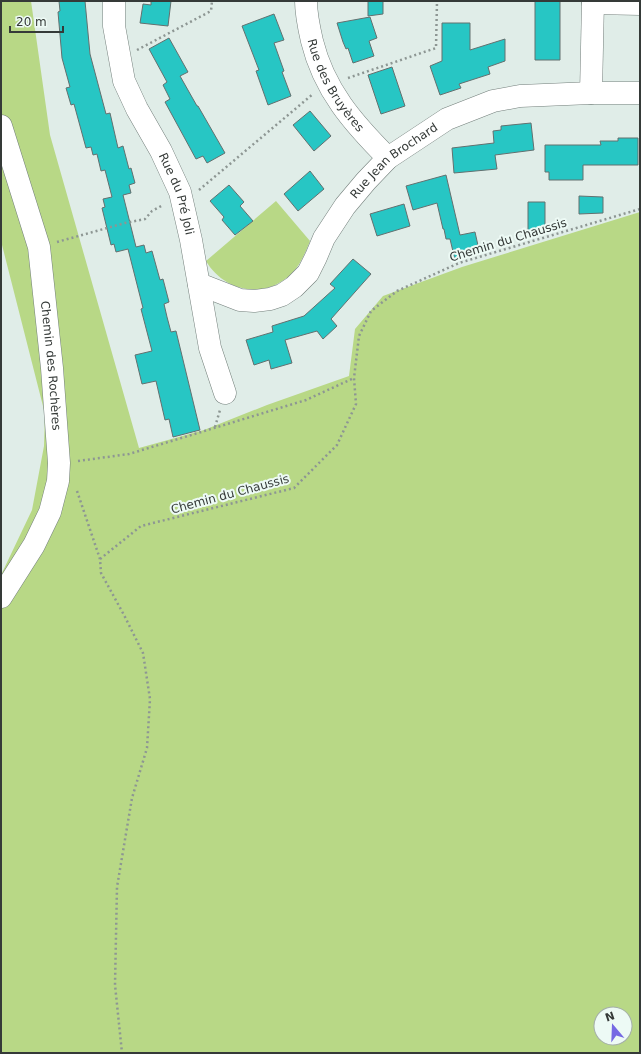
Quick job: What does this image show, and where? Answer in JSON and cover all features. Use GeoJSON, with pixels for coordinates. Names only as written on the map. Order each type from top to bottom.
{"type":"FeatureCollection","features":[{"type":"Feature","properties":{"kind":"street","name":"Rue du Pré Joli"},"geometry":{"type":"LineString","coordinates":[[114,1],[114,26],[124,81],[137,109],[161,151],[180,192],[199,284],[210,348],[225,392]]}},
{"type":"Feature","properties":{"kind":"street","name":"Rue des Bruyères"},"geometry":{"type":"LineString","coordinates":[[306,1],[308,26],[319,63],[328,83],[336,98],[350,118],[363,134],[388,158]]}},
{"type":"Feature","properties":{"kind":"street"},"geometry":{"type":"LineString","coordinates":[[591,93],[593,2],[640,4]]}},
{"type":"Feature","properties":{"kind":"street","name":"Rue Jean Brochard"},"geometry":{"type":"LineString","coordinates":[[199,284],[240,300],[254,301],[270,299],[282,295],[294,287],[308,273],[324,238],[345,206],[388,158],[447,119],[493,101],[520,96],[591,93],[640,93]]}},
{"type":"Feature","properties":{"kind":"street","name":"Chemin des Rochères"},"geometry":{"type":"LineString","coordinates":[[1,126],[39,247],[52,368],[59,463],[58,480],[50,512],[34,545],[1,598]]}},
{"type":"Feature","properties":{"kind":"path"},"geometry":{"type":"LineString","coordinates":[[119,60],[211,11],[212,1]]}},
{"type":"Feature","properties":{"kind":"path"},"geometry":{"type":"LineString","coordinates":[[182,200],[196,192],[328,83],[436,48],[437,1]]}},
{"type":"Feature","properties":{"kind":"path","name":"Chemin du Chaussis"},"geometry":{"type":"LineString","coordinates":[[100,559],[142,526],[294,488],[337,445],[356,404],[354,378],[359,336],[371,311],[397,291],[459,263],[640,209]]}},
{"type":"Feature","properties":{"kind":"path"},"geometry":{"type":"LineString","coordinates":[[39,247],[125,223],[145,219]]}},
{"type":"Feature","properties":{"kind":"path"},"geometry":{"type":"LineString","coordinates":[[59,463],[129,454],[306,400],[354,378]]}},
{"type":"Feature","properties":{"kind":"path"},"geometry":{"type":"LineString","coordinates":[[75,487],[100,559],[101,573],[143,653],[150,698],[147,748],[132,798],[117,887],[115,985],[122,1053]]}},
{"type":"Feature","properties":{"kind":"green space"},"geometry":{"type":"Polygon","coordinates":[[[1,1],[31,1],[50,135],[139,448],[204,430],[267,405],[349,376],[355,329],[383,296],[462,267],[640,212],[640,1053],[1,1053],[1,575],[32,510],[44,446],[45,414],[1,241],[1,1]]]}},
{"type":"Feature","properties":{"kind":"green space"},"geometry":{"type":"Polygon","coordinates":[[[276,201],[310,241],[298,266],[282,282],[270,287],[246,289],[234,286],[223,280],[214,272],[206,261],[276,201]]]}},
{"type":"Feature","properties":{"kind":"building"},"geometry":{"type":"Polygon","coordinates":[[[59,1],[85,1],[90,54],[106,114],[110,113],[118,148],[123,146],[129,169],[131,168],[135,183],[129,185],[131,193],[123,195],[136,247],[144,245],[146,253],[152,251],[160,280],[163,279],[169,302],[164,304],[167,317],[171,332],[176,331],[200,430],[173,437],[169,419],[165,420],[156,381],[142,384],[135,355],[152,351],[141,309],[143,308],[128,249],[116,252],[114,244],[111,245],[102,208],[105,207],[103,199],[112,197],[105,170],[101,171],[97,154],[93,155],[91,147],[86,148],[74,104],[71,105],[66,88],[70,87],[62,58],[58,12],[60,11],[59,1]]]}},
{"type":"Feature","properties":{"kind":"building"},"geometry":{"type":"Polygon","coordinates":[[[151,1],[171,1],[168,26],[140,23],[143,4],[151,5],[151,1]]]}},
{"type":"Feature","properties":{"kind":"building"},"geometry":{"type":"Polygon","coordinates":[[[368,1],[383,1],[383,14],[368,16],[368,1]]]}},
{"type":"Feature","properties":{"kind":"building"},"geometry":{"type":"Polygon","coordinates":[[[535,1],[560,1],[560,60],[535,60],[535,1]]]}},
{"type":"Feature","properties":{"kind":"building"},"geometry":{"type":"Polygon","coordinates":[[[274,14],[284,40],[274,43],[284,71],[282,72],[291,96],[268,105],[256,71],[259,70],[242,26],[274,14]]]}},
{"type":"Feature","properties":{"kind":"building"},"geometry":{"type":"Polygon","coordinates":[[[370,17],[377,38],[369,41],[374,56],[353,63],[348,48],[346,49],[343,42],[337,23],[370,17]]]}},
{"type":"Feature","properties":{"kind":"building"},"geometry":{"type":"Polygon","coordinates":[[[442,23],[470,23],[470,50],[505,39],[505,61],[488,67],[490,74],[459,84],[461,88],[440,95],[430,66],[442,61],[442,23]]]}},
{"type":"Feature","properties":{"kind":"building"},"geometry":{"type":"Polygon","coordinates":[[[169,38],[188,72],[180,76],[225,153],[207,163],[203,156],[196,159],[165,102],[170,99],[163,85],[167,82],[149,49],[169,38]]]}},
{"type":"Feature","properties":{"kind":"building"},"geometry":{"type":"Polygon","coordinates":[[[392,67],[405,106],[381,114],[368,75],[392,67]]]}},
{"type":"Feature","properties":{"kind":"building"},"geometry":{"type":"Polygon","coordinates":[[[310,111],[331,136],[314,151],[293,125],[310,111]]]}},
{"type":"Feature","properties":{"kind":"building"},"geometry":{"type":"Polygon","coordinates":[[[531,123],[534,150],[495,155],[497,169],[454,173],[452,148],[494,143],[493,131],[501,130],[501,126],[531,123]]]}},
{"type":"Feature","properties":{"kind":"building"},"geometry":{"type":"Polygon","coordinates":[[[618,138],[638,138],[638,165],[583,165],[583,180],[549,180],[549,172],[545,172],[545,145],[601,145],[600,141],[618,141],[618,138]]]}},
{"type":"Feature","properties":{"kind":"building"},"geometry":{"type":"Polygon","coordinates":[[[310,171],[324,189],[298,211],[284,194],[310,171]]]}},
{"type":"Feature","properties":{"kind":"building"},"geometry":{"type":"Polygon","coordinates":[[[446,175],[460,235],[475,232],[479,250],[455,260],[450,239],[446,239],[437,203],[413,210],[406,186],[446,175]]]}},
{"type":"Feature","properties":{"kind":"building"},"geometry":{"type":"Polygon","coordinates":[[[229,185],[244,202],[240,206],[253,221],[235,235],[222,220],[224,217],[210,201],[229,185]]]}},
{"type":"Feature","properties":{"kind":"building"},"geometry":{"type":"Polygon","coordinates":[[[579,196],[603,197],[603,213],[579,214],[579,196]]]}},
{"type":"Feature","properties":{"kind":"building"},"geometry":{"type":"Polygon","coordinates":[[[528,202],[545,202],[545,231],[528,235],[528,202]]]}},
{"type":"Feature","properties":{"kind":"building"},"geometry":{"type":"Polygon","coordinates":[[[404,204],[410,226],[377,236],[370,214],[404,204]]]}},
{"type":"Feature","properties":{"kind":"building"},"geometry":{"type":"Polygon","coordinates":[[[353,259],[371,274],[331,319],[337,326],[323,339],[317,331],[285,340],[292,363],[271,369],[269,360],[254,365],[246,340],[273,332],[272,326],[304,316],[335,288],[330,284],[353,259]]]}}]}
